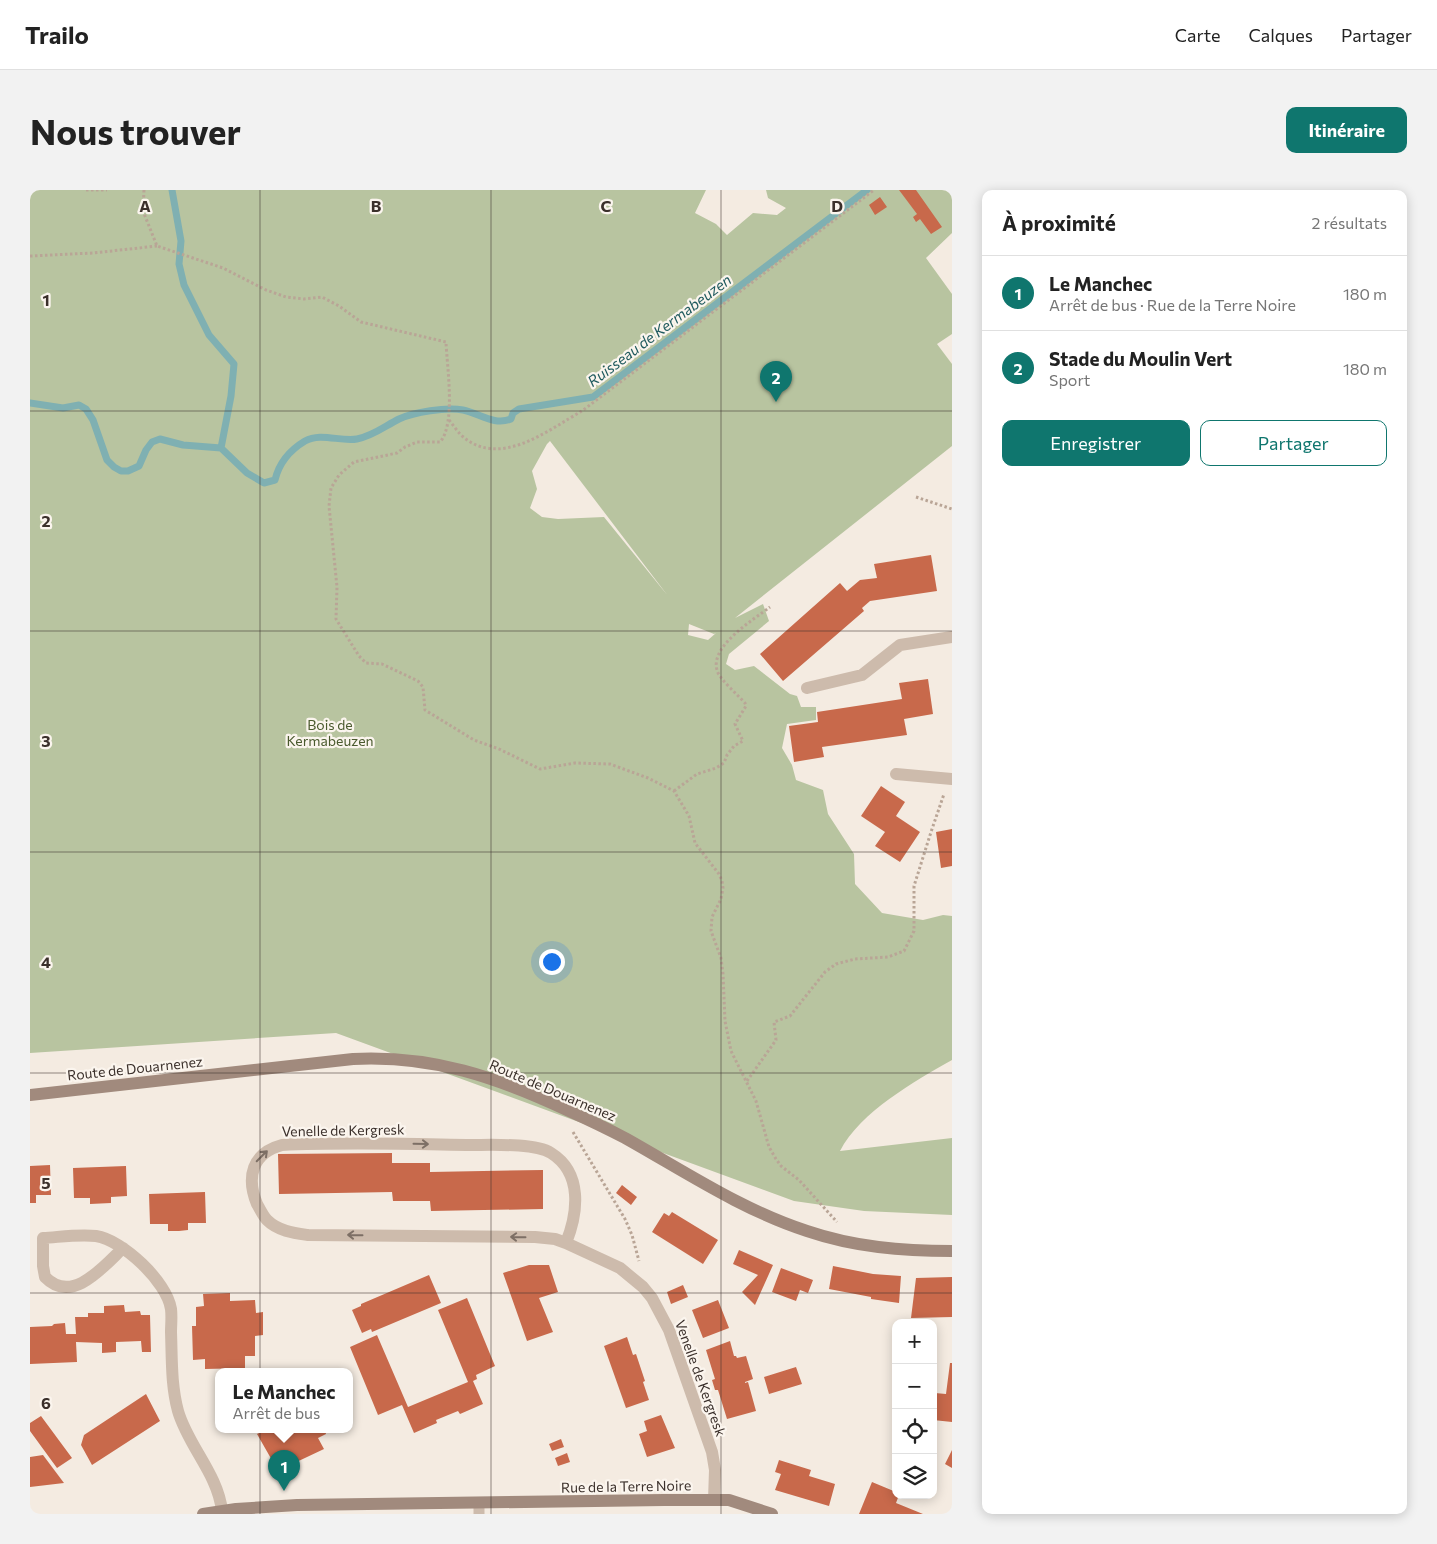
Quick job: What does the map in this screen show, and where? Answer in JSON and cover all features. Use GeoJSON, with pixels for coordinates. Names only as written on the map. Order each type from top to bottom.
{"type":"FeatureCollection","features":[{"type":"Feature","properties":{"kind":"main road","name":"Route de Douarnenez"},"geometry":{"type":"LineString","coordinates":[[30,1095],[337,1060],[370,1058],[407,1060],[450,1066],[504,1082],[560,1107],[624,1138],[749,1207],[805,1231],[878,1248],[952,1251]]}},
{"type":"Feature","properties":{"kind":"main road","name":"Rue de la Terre Noire"},"geometry":{"type":"LineString","coordinates":[[203,1514],[297,1505],[479,1508],[714,1500],[734,1501],[772,1514]]}},
{"type":"Feature","properties":{"kind":"street"},"geometry":{"type":"LineString","coordinates":[[807,688],[862,675],[900,645],[952,637]]}},
{"type":"Feature","properties":{"kind":"street"},"geometry":{"type":"LineString","coordinates":[[896,774],[951,780]]}},
{"type":"Feature","properties":{"kind":"street","name":"Venelle de Kergresk"},"geometry":{"type":"LineString","coordinates":[[566,1243],[576,1201],[575,1188],[567,1170],[559,1159],[550,1152],[542,1150],[501,1146],[415,1144],[282,1145],[271,1148],[263,1154],[257,1160],[253,1169],[252,1190],[261,1211],[278,1228],[292,1233],[308,1235],[535,1237],[555,1239],[620,1268],[643,1287],[652,1298],[669,1330],[712,1452],[715,1470],[714,1500]]}},
{"type":"Feature","properties":{"kind":"street"},"geometry":{"type":"LineString","coordinates":[[123,1248],[94,1276],[75,1286],[59,1287],[45,1277],[43,1238],[97,1236],[112,1240],[123,1248],[153,1274],[168,1298],[171,1310],[172,1379],[177,1407],[186,1432],[217,1487],[222,1511]]}},
{"type":"Feature","properties":{"kind":"path"},"geometry":{"type":"LineString","coordinates":[[86,190],[107,190]]}},
{"type":"Feature","properties":{"kind":"path"},"geometry":{"type":"LineString","coordinates":[[144,190],[143,211],[157,246]]}},
{"type":"Feature","properties":{"kind":"path"},"geometry":{"type":"LineString","coordinates":[[449,420],[462,435],[481,447],[500,449],[531,440],[582,410],[874,190]]}},
{"type":"Feature","properties":{"kind":"path"},"geometry":{"type":"LineString","coordinates":[[30,256],[93,253],[157,246],[223,268],[266,290],[286,297],[304,299],[322,297],[339,306],[360,322],[446,342],[449,420],[444,437],[440,442],[417,442],[397,453],[354,462],[339,475],[331,488],[329,506],[337,587],[336,619],[341,630],[366,663],[382,664],[418,680],[423,687],[424,710],[474,740],[499,749],[540,769],[576,763],[610,764],[648,778],[674,792],[689,816],[695,843],[719,874],[722,881],[721,899],[712,917],[711,931],[721,958],[725,1021],[731,1051],[756,1101],[769,1147],[781,1166],[799,1180],[834,1218],[839,1225],[840,1240]]}},
{"type":"Feature","properties":{"kind":"path"},"geometry":{"type":"LineString","coordinates":[[916,498],[952,510]]}},
{"type":"Feature","properties":{"kind":"path"},"geometry":{"type":"LineString","coordinates":[[674,792],[697,774],[716,768],[724,763],[734,746],[743,741],[735,724],[746,706],[717,672],[716,662],[724,646],[732,636],[770,607]]}},
{"type":"Feature","properties":{"kind":"path"},"geometry":{"type":"LineString","coordinates":[[747,1081],[776,1040],[774,1022],[790,1016],[825,972],[836,964],[855,959],[888,956],[904,951],[914,931],[914,886],[931,832],[951,780]]}},
{"type":"Feature","properties":{"kind":"path"},"geometry":{"type":"LineString","coordinates":[[560,1107],[569,1126],[626,1219],[639,1262],[631,1277]]}},
{"type":"Feature","properties":{"kind":"green space","name":"Bois de Kermabeuzen"},"geometry":{"type":"Polygon","coordinates":[[[30,190],[706,190],[695,213],[716,224],[727,235],[753,213],[777,215],[786,208],[768,198],[766,190],[952,190],[952,233],[926,258],[952,294],[952,334],[937,344],[952,364],[952,446],[735,618],[763,604],[769,621],[729,654],[726,664],[735,670],[754,666],[790,694],[797,696],[801,707],[816,707],[816,720],[787,724],[782,748],[792,765],[796,780],[823,790],[828,814],[854,854],[855,884],[882,913],[923,920],[943,915],[952,916],[952,1060],[906,1088],[874,1111],[849,1137],[840,1151],[952,1138],[952,1215],[864,1211],[794,1201],[336,1033],[30,1053],[30,190]],[[550,441],[532,471],[537,489],[530,508],[542,517],[558,519],[604,517],[668,596],[550,441]],[[689,624],[688,635],[708,640],[716,633],[714,634],[689,624]]]}},
{"type":"Feature","properties":{"kind":"building"},"geometry":{"type":"Polygon","coordinates":[[[899,190],[916,190],[942,227],[931,234],[920,219],[916,222],[913,217],[917,214],[899,190]]]}},
{"type":"Feature","properties":{"kind":"building"},"geometry":{"type":"Polygon","coordinates":[[[880,197],[887,207],[875,215],[869,205],[880,197]]]}},
{"type":"Feature","properties":{"kind":"building"},"geometry":{"type":"Polygon","coordinates":[[[931,555],[937,591],[870,601],[862,608],[864,611],[783,681],[760,654],[840,583],[847,591],[860,580],[877,578],[874,564],[931,555]]]}},
{"type":"Feature","properties":{"kind":"building"},"geometry":{"type":"Polygon","coordinates":[[[928,679],[933,714],[904,719],[907,735],[822,747],[824,757],[794,762],[789,726],[818,722],[817,712],[902,699],[899,683],[928,679]]]}},
{"type":"Feature","properties":{"kind":"building"},"geometry":{"type":"Polygon","coordinates":[[[881,786],[905,802],[896,816],[920,832],[900,862],[875,846],[885,832],[861,816],[881,786]]]}},
{"type":"Feature","properties":{"kind":"building"},"geometry":{"type":"Polygon","coordinates":[[[952,829],[952,866],[941,868],[936,832],[952,829]]]}},
{"type":"Feature","properties":{"kind":"building"},"geometry":{"type":"Polygon","coordinates":[[[392,1153],[392,1163],[430,1163],[430,1172],[543,1170],[543,1209],[431,1211],[430,1201],[393,1201],[392,1192],[279,1194],[278,1154],[392,1153]]]}},
{"type":"Feature","properties":{"kind":"building"},"geometry":{"type":"Polygon","coordinates":[[[50,1165],[51,1195],[36,1195],[36,1203],[30,1203],[30,1166],[50,1165]]]}},
{"type":"Feature","properties":{"kind":"building"},"geometry":{"type":"Polygon","coordinates":[[[126,1166],[127,1196],[111,1197],[111,1203],[90,1204],[90,1198],[74,1198],[73,1168],[126,1166]]]}},
{"type":"Feature","properties":{"kind":"building"},"geometry":{"type":"Polygon","coordinates":[[[622,1185],[637,1197],[631,1205],[616,1193],[622,1185]]]}},
{"type":"Feature","properties":{"kind":"building"},"geometry":{"type":"Polygon","coordinates":[[[205,1192],[206,1223],[188,1223],[188,1230],[179,1231],[168,1231],[168,1224],[150,1224],[149,1194],[205,1192]]]}},
{"type":"Feature","properties":{"kind":"building"},"geometry":{"type":"Polygon","coordinates":[[[672,1212],[718,1240],[703,1264],[652,1232],[664,1213],[669,1216],[672,1212]]]}},
{"type":"Feature","properties":{"kind":"building"},"geometry":{"type":"Polygon","coordinates":[[[739,1250],[773,1265],[755,1305],[742,1292],[758,1275],[733,1264],[739,1250]]]}},
{"type":"Feature","properties":{"kind":"building"},"geometry":{"type":"Polygon","coordinates":[[[529,1265],[549,1265],[558,1292],[539,1298],[553,1332],[527,1341],[503,1273],[529,1265]]]}},
{"type":"Feature","properties":{"kind":"building"},"geometry":{"type":"Polygon","coordinates":[[[833,1266],[873,1274],[901,1276],[899,1303],[871,1299],[871,1297],[829,1289],[833,1266]]]}},
{"type":"Feature","properties":{"kind":"building"},"geometry":{"type":"Polygon","coordinates":[[[781,1268],[813,1280],[808,1293],[800,1290],[796,1301],[772,1292],[781,1268]]]}},
{"type":"Feature","properties":{"kind":"building"},"geometry":{"type":"Polygon","coordinates":[[[429,1275],[441,1303],[372,1332],[371,1329],[362,1333],[352,1310],[361,1306],[361,1304],[429,1275]]]}},
{"type":"Feature","properties":{"kind":"building"},"geometry":{"type":"Polygon","coordinates":[[[952,1277],[952,1317],[911,1318],[916,1278],[952,1277]]]}},
{"type":"Feature","properties":{"kind":"building"},"geometry":{"type":"Polygon","coordinates":[[[683,1285],[688,1297],[671,1304],[667,1292],[683,1285]]]}},
{"type":"Feature","properties":{"kind":"building"},"geometry":{"type":"Polygon","coordinates":[[[230,1293],[230,1301],[255,1300],[256,1313],[263,1312],[263,1335],[255,1336],[255,1356],[245,1356],[245,1368],[205,1369],[205,1359],[193,1360],[192,1326],[196,1326],[196,1307],[204,1306],[203,1294],[230,1293]]]}},
{"type":"Feature","properties":{"kind":"building"},"geometry":{"type":"Polygon","coordinates":[[[467,1298],[495,1366],[476,1375],[477,1379],[473,1381],[483,1404],[460,1414],[458,1411],[436,1420],[437,1423],[414,1433],[402,1405],[378,1415],[350,1347],[377,1335],[408,1407],[468,1382],[438,1310],[467,1298]]]}},
{"type":"Feature","properties":{"kind":"building"},"geometry":{"type":"Polygon","coordinates":[[[718,1300],[729,1328],[703,1338],[692,1310],[718,1300]]]}},
{"type":"Feature","properties":{"kind":"building"},"geometry":{"type":"Polygon","coordinates":[[[124,1305],[125,1312],[140,1311],[141,1315],[150,1315],[151,1352],[142,1352],[141,1341],[116,1342],[116,1352],[102,1353],[102,1343],[76,1342],[77,1362],[30,1364],[30,1327],[52,1326],[65,1323],[66,1334],[76,1334],[75,1317],[88,1317],[88,1313],[104,1313],[104,1306],[124,1305]]]}},
{"type":"Feature","properties":{"kind":"building"},"geometry":{"type":"Polygon","coordinates":[[[627,1337],[633,1355],[636,1354],[649,1400],[626,1408],[604,1346],[627,1337]]]}},
{"type":"Feature","properties":{"kind":"building"},"geometry":{"type":"Polygon","coordinates":[[[730,1341],[734,1356],[737,1358],[746,1356],[753,1379],[745,1383],[748,1382],[756,1411],[727,1419],[718,1390],[715,1390],[712,1380],[715,1379],[706,1350],[730,1341]]]}},
{"type":"Feature","properties":{"kind":"building"},"geometry":{"type":"Polygon","coordinates":[[[950,1363],[952,1363],[952,1422],[937,1420],[937,1393],[946,1394],[950,1363]]]}},
{"type":"Feature","properties":{"kind":"building"},"geometry":{"type":"Polygon","coordinates":[[[796,1367],[802,1384],[769,1394],[764,1377],[796,1367]]]}},
{"type":"Feature","properties":{"kind":"building"},"geometry":{"type":"Polygon","coordinates":[[[146,1394],[160,1421],[92,1465],[81,1445],[84,1435],[146,1394]]]}},
{"type":"Feature","properties":{"kind":"building"},"geometry":{"type":"Polygon","coordinates":[[[661,1415],[675,1448],[647,1457],[639,1434],[647,1431],[644,1421],[661,1415]]]}},
{"type":"Feature","properties":{"kind":"building"},"geometry":{"type":"Polygon","coordinates":[[[41,1416],[72,1458],[57,1468],[30,1431],[30,1423],[41,1416]]]}},
{"type":"Feature","properties":{"kind":"building"},"geometry":{"type":"Polygon","coordinates":[[[257,1434],[326,1434],[318,1438],[324,1449],[288,1466],[283,1457],[273,1462],[257,1434]]]}},
{"type":"Feature","properties":{"kind":"building"},"geometry":{"type":"Polygon","coordinates":[[[561,1439],[564,1447],[552,1451],[549,1444],[561,1439]]]}},
{"type":"Feature","properties":{"kind":"building"},"geometry":{"type":"Polygon","coordinates":[[[952,1450],[952,1468],[945,1464],[952,1450]]]}},
{"type":"Feature","properties":{"kind":"building"},"geometry":{"type":"Polygon","coordinates":[[[567,1453],[570,1462],[558,1466],[555,1458],[567,1453]]]}},
{"type":"Feature","properties":{"kind":"building"},"geometry":{"type":"Polygon","coordinates":[[[43,1455],[64,1483],[30,1487],[30,1457],[43,1455]]]}},
{"type":"Feature","properties":{"kind":"building"},"geometry":{"type":"Polygon","coordinates":[[[779,1460],[811,1470],[809,1476],[835,1484],[829,1506],[775,1490],[781,1474],[775,1472],[779,1460]]]}},
{"type":"Feature","properties":{"kind":"building"},"geometry":{"type":"Polygon","coordinates":[[[872,1482],[892,1490],[892,1499],[898,1499],[896,1503],[923,1514],[859,1514],[872,1482]]]}},
{"type":"Feature","properties":{"kind":"waterway"},"geometry":{"type":"LineString","coordinates":[[172,190],[181,241],[179,264],[184,285],[209,335],[234,364],[231,396],[221,448]]}},
{"type":"Feature","properties":{"kind":"waterway","name":"Ruisseau de Kermabeuzen"},"geometry":{"type":"LineString","coordinates":[[30,403],[63,408],[79,405],[86,409],[93,420],[107,460],[121,471],[128,471],[139,466],[152,442],[160,439],[183,445],[221,448],[247,473],[264,483],[275,480],[279,468],[290,453],[311,438],[324,437],[351,440],[363,438],[405,416],[439,410],[463,410],[493,420],[505,421],[511,419],[513,413],[519,409],[593,397],[867,190]]}},
{"type":"Feature","properties":{"kind":"place","name":"Stade du Moulin Vert"},"geometry":{"type":"Point","coordinates":[776,402]}},
{"type":"Feature","properties":{"kind":"place","name":"Le Manchec"},"geometry":{"type":"Point","coordinates":[284,1491]}}]}
